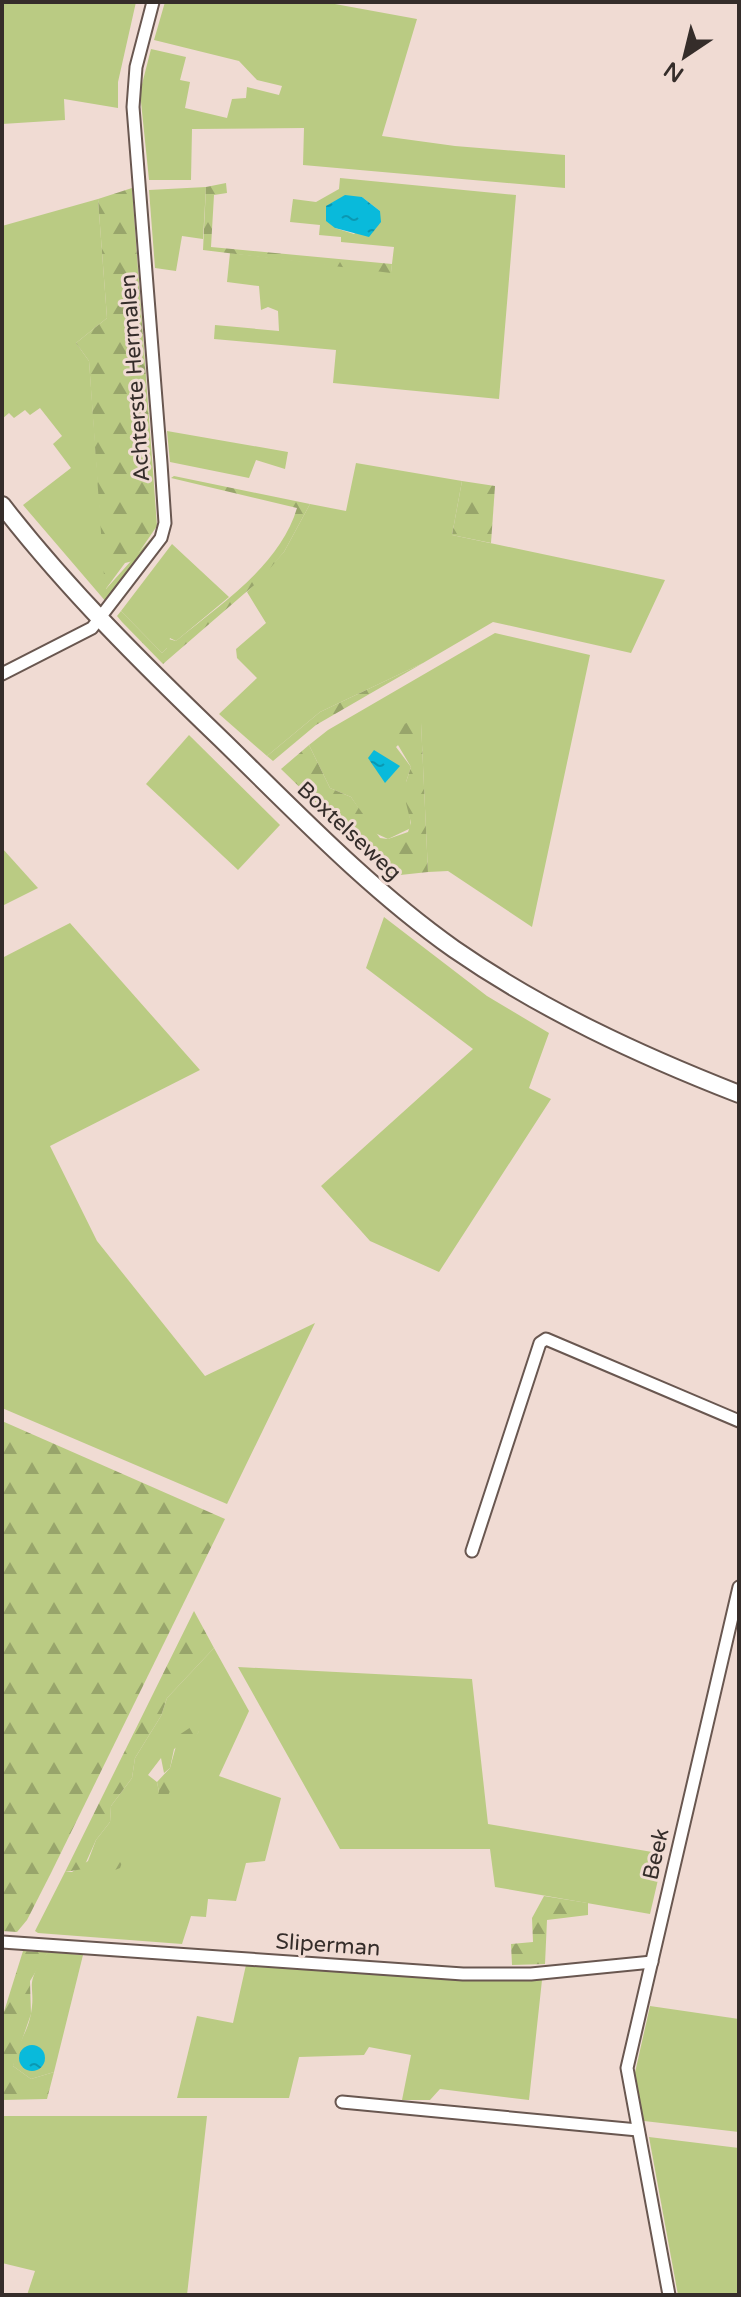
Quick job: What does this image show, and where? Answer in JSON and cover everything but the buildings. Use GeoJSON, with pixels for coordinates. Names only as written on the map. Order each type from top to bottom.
{"type":"FeatureCollection","features":[{"type":"Feature","properties":{"kind":"main road","name":"Boxtelseweg"},"geometry":{"type":"LineString","coordinates":[[2,505],[99,621],[331,847],[453,948],[503,981],[609,1039],[739,1094]]}},
{"type":"Feature","properties":{"kind":"street","name":"Achterste Hermalen"},"geometry":{"type":"LineString","coordinates":[[2,674],[83,635],[99,621],[156,550],[165,523],[133,107],[136,67],[153,2]]}},
{"type":"Feature","properties":{"kind":"street"},"geometry":{"type":"LineString","coordinates":[[472,1551],[540,1343],[546,1339],[739,1421]]}},
{"type":"Feature","properties":{"kind":"street","name":"Beek"},"geometry":{"type":"LineString","coordinates":[[669,2295],[627,2068],[739,1587]]}},
{"type":"Feature","properties":{"kind":"street","name":"Sliperman"},"geometry":{"type":"LineString","coordinates":[[2,1942],[463,1974],[531,1974],[652,1962]]}},
{"type":"Feature","properties":{"kind":"street"},"geometry":{"type":"LineString","coordinates":[[342,2102],[638,2130]]}},
{"type":"Feature","properties":{"kind":"green space"},"geometry":{"type":"Polygon","coordinates":[[[2,2],[136,2],[118,82],[118,108],[64,99],[65,120],[2,124],[2,2]]]}},
{"type":"Feature","properties":{"kind":"green space"},"geometry":{"type":"Polygon","coordinates":[[[165,2],[324,2],[417,19],[382,136],[455,146],[565,155],[565,188],[303,165],[304,128],[192,129],[191,180],[149,180],[140,92],[151,49],[186,57],[180,80],[190,82],[185,108],[227,118],[232,99],[246,98],[247,87],[279,95],[282,86],[257,80],[239,61],[154,40],[165,2]]]}},
{"type":"Feature","properties":{"kind":"green space"},"geometry":{"type":"Polygon","coordinates":[[[340,178],[516,195],[499,399],[333,383],[336,350],[214,339],[215,325],[279,331],[278,311],[268,307],[261,310],[259,286],[227,282],[230,253],[391,272],[394,247],[341,242],[341,237],[319,235],[320,225],[290,222],[293,199],[316,202],[339,189],[340,178]],[[362,197],[335,228],[354,234],[380,211],[362,197]]]}},
{"type":"Feature","properties":{"kind":"green space"},"geometry":{"type":"Polygon","coordinates":[[[226,183],[227,193],[214,195],[211,247],[392,264],[391,273],[203,250],[206,187],[226,183]]]}},
{"type":"Feature","properties":{"kind":"green space"},"geometry":{"type":"Polygon","coordinates":[[[206,187],[203,239],[182,236],[176,271],[155,268],[149,190],[206,187]]]}},
{"type":"Feature","properties":{"kind":"green space"},"geometry":{"type":"Polygon","coordinates":[[[132,188],[157,526],[133,561],[125,563],[105,590],[89,361],[76,343],[107,318],[98,199],[132,188]]]}},
{"type":"Feature","properties":{"kind":"green space"},"geometry":{"type":"Polygon","coordinates":[[[98,199],[107,318],[76,343],[89,361],[106,589],[156,533],[157,526],[158,535],[107,603],[23,505],[71,468],[53,444],[62,436],[40,408],[30,415],[25,410],[14,418],[9,413],[2,419],[2,226],[98,199]]]}},
{"type":"Feature","properties":{"kind":"green space"},"geometry":{"type":"Polygon","coordinates":[[[167,431],[288,452],[285,469],[256,460],[249,478],[170,462],[167,431]]]}},
{"type":"Feature","properties":{"kind":"green space"},"geometry":{"type":"Polygon","coordinates":[[[356,463],[462,481],[452,535],[665,580],[631,653],[493,622],[423,663],[320,712],[267,756],[219,714],[257,678],[237,658],[236,649],[266,623],[247,592],[284,552],[310,504],[346,511],[356,463]]]}},
{"type":"Feature","properties":{"kind":"green space"},"geometry":{"type":"Polygon","coordinates":[[[174,476],[310,504],[284,552],[260,580],[163,664],[117,616],[121,611],[162,653],[167,648],[163,644],[165,638],[176,641],[263,566],[289,529],[297,508],[171,478],[174,476]]]}},
{"type":"Feature","properties":{"kind":"green space"},"geometry":{"type":"Polygon","coordinates":[[[462,481],[495,486],[491,543],[452,535],[462,481]]]}},
{"type":"Feature","properties":{"kind":"green space"},"geometry":{"type":"Polygon","coordinates":[[[172,544],[229,597],[176,641],[170,638],[162,653],[121,611],[172,544]]]}},
{"type":"Feature","properties":{"kind":"green space"},"geometry":{"type":"Polygon","coordinates":[[[495,633],[590,655],[532,927],[448,871],[428,872],[421,723],[396,747],[411,767],[406,782],[411,828],[388,839],[375,833],[351,797],[330,788],[309,745],[328,730],[495,633]]]}},
{"type":"Feature","properties":{"kind":"green space"},"geometry":{"type":"Polygon","coordinates":[[[423,663],[316,725],[273,761],[267,756],[320,712],[423,663]]]}},
{"type":"Feature","properties":{"kind":"green space"},"geometry":{"type":"Polygon","coordinates":[[[410,721],[421,722],[428,872],[391,876],[281,769],[309,745],[330,788],[351,797],[380,838],[388,839],[408,832],[411,823],[403,791],[411,767],[395,740],[399,727],[410,721]]]}},
{"type":"Feature","properties":{"kind":"green space"},"geometry":{"type":"Polygon","coordinates":[[[189,735],[280,825],[238,870],[146,784],[189,735]]]}},
{"type":"Feature","properties":{"kind":"green space"},"geometry":{"type":"Polygon","coordinates":[[[2,848],[38,888],[2,906],[2,848]]]}},
{"type":"Feature","properties":{"kind":"green space"},"geometry":{"type":"Polygon","coordinates":[[[384,917],[487,996],[549,1033],[529,1088],[551,1099],[439,1272],[370,1241],[321,1186],[473,1049],[366,968],[384,917]]]}},
{"type":"Feature","properties":{"kind":"green space"},"geometry":{"type":"Polygon","coordinates":[[[70,923],[200,1070],[50,1146],[97,1241],[205,1376],[315,1323],[227,1504],[2,1408],[2,958],[70,923]]]}},
{"type":"Feature","properties":{"kind":"green space"},"geometry":{"type":"Polygon","coordinates":[[[2,1421],[225,1519],[51,1873],[27,1920],[17,1932],[2,1931],[2,1421]]]}},
{"type":"Feature","properties":{"kind":"green space"},"geometry":{"type":"Polygon","coordinates":[[[194,1611],[214,1648],[167,1698],[161,1716],[135,1758],[132,1778],[111,1806],[110,1822],[96,1840],[83,1869],[65,1872],[194,1611]]]}},
{"type":"Feature","properties":{"kind":"green space"},"geometry":{"type":"Polygon","coordinates":[[[214,1648],[249,1711],[219,1776],[281,1798],[265,1861],[246,1863],[236,1901],[208,1899],[206,1917],[191,1916],[182,1944],[38,1933],[35,1931],[65,1872],[72,1872],[88,1861],[96,1840],[110,1822],[111,1806],[132,1778],[135,1758],[161,1716],[167,1698],[214,1648]],[[199,1731],[174,1749],[170,1768],[164,1773],[161,1758],[148,1775],[157,1782],[159,1792],[199,1731]]]}},
{"type":"Feature","properties":{"kind":"green space"},"geometry":{"type":"Polygon","coordinates":[[[238,1667],[472,1679],[488,1824],[664,1854],[650,1914],[495,1887],[490,1849],[340,1849],[238,1667]]]}},
{"type":"Feature","properties":{"kind":"green space"},"geometry":{"type":"Polygon","coordinates":[[[191,1727],[199,1731],[160,1812],[153,1807],[159,1792],[157,1782],[170,1768],[179,1735],[191,1727]]]}},
{"type":"Feature","properties":{"kind":"green space"},"geometry":{"type":"Polygon","coordinates":[[[121,1837],[129,1844],[120,1868],[115,1870],[109,1862],[112,1846],[121,1837]]]}},
{"type":"Feature","properties":{"kind":"green space"},"geometry":{"type":"Polygon","coordinates":[[[544,1896],[588,1903],[588,1915],[547,1920],[545,1964],[512,1965],[511,1944],[533,1942],[532,1918],[544,1896]]]}},
{"type":"Feature","properties":{"kind":"green space"},"geometry":{"type":"Polygon","coordinates":[[[23,1951],[48,1952],[30,1981],[31,2014],[13,2066],[31,2079],[54,2072],[47,2099],[2,2100],[2,2018],[23,1951]]]}},
{"type":"Feature","properties":{"kind":"green space"},"geometry":{"type":"Polygon","coordinates":[[[48,1952],[83,1955],[54,2072],[31,2079],[13,2066],[30,2018],[35,1973],[48,1952]]]}},
{"type":"Feature","properties":{"kind":"green space"},"geometry":{"type":"Polygon","coordinates":[[[246,1965],[438,1978],[542,1980],[529,2100],[440,2089],[430,2100],[402,2100],[411,2055],[369,2047],[364,2055],[299,2057],[289,2098],[177,2098],[197,2016],[233,2023],[246,1965]]]}},
{"type":"Feature","properties":{"kind":"green space"},"geometry":{"type":"Polygon","coordinates":[[[650,2006],[739,2019],[739,2132],[644,2121],[634,2077],[650,2006]]]}},
{"type":"Feature","properties":{"kind":"green space"},"geometry":{"type":"Polygon","coordinates":[[[2,2116],[207,2116],[187,2295],[27,2295],[35,2271],[2,2263],[2,2116]]]}},
{"type":"Feature","properties":{"kind":"green space"},"geometry":{"type":"Polygon","coordinates":[[[649,2137],[739,2148],[739,2295],[678,2295],[649,2137]]]}},
{"type":"Feature","properties":{"kind":"water"},"geometry":{"type":"Polygon","coordinates":[[[345,195],[362,197],[380,211],[381,222],[369,237],[335,228],[326,221],[326,206],[345,195]]]}},
{"type":"Feature","properties":{"kind":"water"},"geometry":{"type":"Polygon","coordinates":[[[374,750],[400,766],[385,783],[368,758],[374,750]]]}},
{"type":"Feature","properties":{"kind":"water"},"geometry":{"type":"Polygon","coordinates":[[[32,2045],[41,2049],[45,2058],[41,2067],[32,2071],[23,2067],[19,2058],[23,2049],[32,2045]]]}}]}
